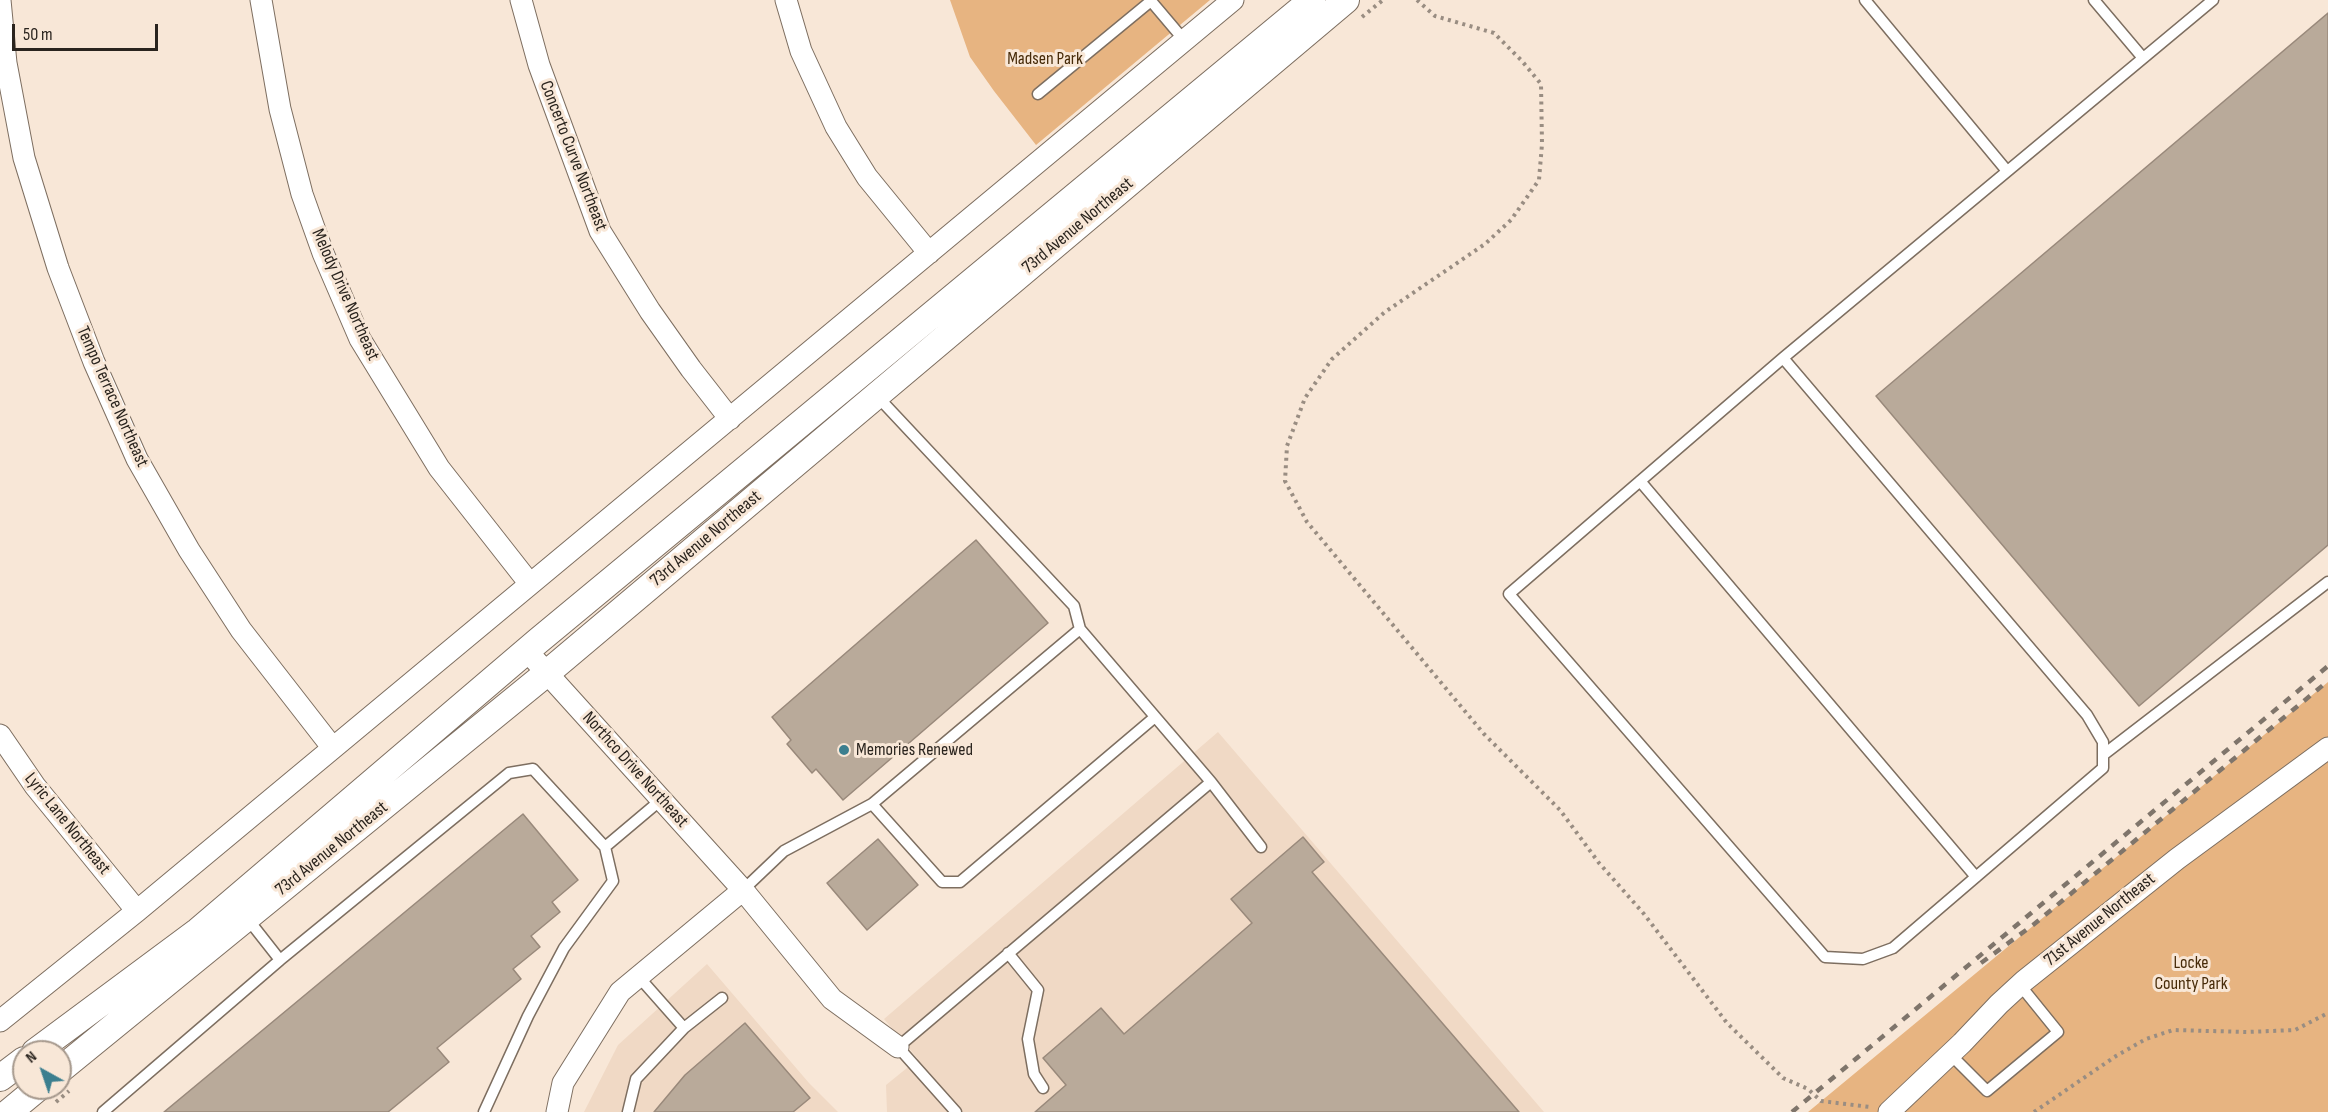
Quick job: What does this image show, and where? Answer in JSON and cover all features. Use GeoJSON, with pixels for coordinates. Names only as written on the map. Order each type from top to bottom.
{"type":"FeatureCollection","features":[{"type":"Feature","properties":{"kind":"street","name":"Tempo Terrace Northeast"},"geometry":{"type":"LineString","coordinates":[[0,0],[6,63],[24,158],[58,268],[94,362],[132,448],[189,550],[242,630],[332,747]]}},
{"type":"Feature","properties":{"kind":"street","name":"Melody Drive Northeast"},"geometry":{"type":"LineString","coordinates":[[261,0],[280,109],[302,194],[323,253],[360,339],[439,468],[530,584]]}},
{"type":"Feature","properties":{"kind":"street","name":"Concerto Curve Northeast"},"geometry":{"type":"LineString","coordinates":[[521,0],[539,65],[600,231],[650,311],[730,419]]}},
{"type":"Feature","properties":{"kind":"street"},"geometry":{"type":"LineString","coordinates":[[786,0],[801,51],[836,127],[867,177],[929,253]]}},
{"type":"Feature","properties":{"kind":"street"},"geometry":{"type":"LineString","coordinates":[[0,1021],[137,911],[1233,0]]}},
{"type":"Feature","properties":{"kind":"street","name":"73rd Avenue Northeast"},"geometry":{"type":"LineString","coordinates":[[72,1059],[527,651],[1312,0]]}},
{"type":"Feature","properties":{"kind":"street","name":"73rd Avenue Northeast"},"geometry":{"type":"LineString","coordinates":[[51,1040],[198,931],[240,909],[547,673],[1346,0]]}},
{"type":"Feature","properties":{"kind":"street","name":"Northco Drive Northeast"},"geometry":{"type":"LineString","coordinates":[[527,651],[743,890],[832,999],[898,1047]]}},
{"type":"Feature","properties":{"kind":"street","name":"Lyric Lane Northeast"},"geometry":{"type":"LineString","coordinates":[[0,735],[35,786],[137,911]]}},
{"type":"Feature","properties":{"kind":"street","name":"71st Avenue Northeast"},"geometry":{"type":"LineString","coordinates":[[1889,1112],[2019,985],[2177,859],[2328,748]]}},
{"type":"Feature","properties":{"kind":"street"},"geometry":{"type":"LineString","coordinates":[[556,1112],[563,1083],[620,992],[743,890]]}},
{"type":"Feature","properties":{"kind":"street"},"geometry":{"type":"LineString","coordinates":[[9,1112],[24,1100]]}},
{"type":"Feature","properties":{"kind":"lane"},"geometry":{"type":"LineString","coordinates":[[1864,0],[2007,171]]}},
{"type":"Feature","properties":{"kind":"lane"},"geometry":{"type":"LineString","coordinates":[[2094,0],[2143,58]]}},
{"type":"Feature","properties":{"kind":"lane"},"geometry":{"type":"LineString","coordinates":[[1783,358],[2087,715],[2103,742],[2103,768],[1893,948],[1863,959],[1825,957],[1509,594],[1783,358],[2212,0]]}},
{"type":"Feature","properties":{"kind":"lane"},"geometry":{"type":"LineString","coordinates":[[1038,94],[1151,1],[1184,40]]}},
{"type":"Feature","properties":{"kind":"lane"},"geometry":{"type":"LineString","coordinates":[[877,395],[1074,606],[1080,629],[1211,782],[1261,847]]}},
{"type":"Feature","properties":{"kind":"lane"},"geometry":{"type":"LineString","coordinates":[[1640,481],[1976,877]]}},
{"type":"Feature","properties":{"kind":"lane"},"geometry":{"type":"LineString","coordinates":[[2103,755],[2328,582]]}},
{"type":"Feature","properties":{"kind":"lane"},"geometry":{"type":"LineString","coordinates":[[743,890],[784,851],[872,804],[1080,629]]}},
{"type":"Feature","properties":{"kind":"lane"},"geometry":{"type":"LineString","coordinates":[[872,804],[942,882],[960,882],[1155,717]]}},
{"type":"Feature","properties":{"kind":"lane"},"geometry":{"type":"LineString","coordinates":[[103,1112],[280,960],[509,773],[533,769],[605,847],[613,881],[564,948],[528,1016],[484,1112]]}},
{"type":"Feature","properties":{"kind":"lane"},"geometry":{"type":"LineString","coordinates":[[950,1110],[898,1047],[1211,782]]}},
{"type":"Feature","properties":{"kind":"lane"},"geometry":{"type":"LineString","coordinates":[[605,847],[662,799]]}},
{"type":"Feature","properties":{"kind":"lane"},"geometry":{"type":"LineString","coordinates":[[240,909],[280,960]]}},
{"type":"Feature","properties":{"kind":"lane"},"geometry":{"type":"LineString","coordinates":[[1008,953],[1038,990],[1028,1039],[1034,1074],[1043,1088]]}},
{"type":"Feature","properties":{"kind":"lane"},"geometry":{"type":"LineString","coordinates":[[638,976],[684,1028]]}},
{"type":"Feature","properties":{"kind":"lane"},"geometry":{"type":"LineString","coordinates":[[1950,1054],[1987,1090],[2058,1032],[2019,985]]}},
{"type":"Feature","properties":{"kind":"lane"},"geometry":{"type":"LineString","coordinates":[[628,1112],[636,1079],[684,1028],[722,998]]}},
{"type":"Feature","properties":{"kind":"path"},"geometry":{"type":"LineString","coordinates":[[1417,0],[1435,16],[1494,33],[1541,84],[1542,144],[1539,180],[1511,220],[1485,244],[1385,312],[1332,359],[1305,398],[1287,446],[1285,481],[1307,522],[1484,734],[1560,810],[1599,863],[1644,914],[1727,1023],[1783,1078],[1808,1089],[1821,1101],[1864,1105]]}},
{"type":"Feature","properties":{"kind":"path"},"geometry":{"type":"LineString","coordinates":[[2034,1112],[2116,1056],[2146,1039],[2173,1030],[2247,1032],[2295,1030],[2328,1013]]}},
{"type":"Feature","properties":{"kind":"shaded area"},"geometry":{"type":"Polygon","coordinates":[[[1218,732],[1544,1112],[887,1112],[886,1085],[918,1059],[884,1019],[1218,732]]]}},
{"type":"Feature","properties":{"kind":"shaded area"},"geometry":{"type":"Polygon","coordinates":[[[707,964],[809,1083],[838,1112],[584,1112],[618,1045],[707,964]]]}},
{"type":"Feature","properties":{"kind":"green space","name":"Madsen Park"},"geometry":{"type":"Polygon","coordinates":[[[950,0],[1210,0],[1036,145],[970,57],[950,0]]]}},
{"type":"Feature","properties":{"kind":"green space","name":"Locke County Park"},"geometry":{"type":"Polygon","coordinates":[[[2328,682],[2328,1112],[1808,1112],[2328,682]]]}},
{"type":"Feature","properties":{"kind":"building"},"geometry":{"type":"Polygon","coordinates":[[[2328,13],[2328,545],[2139,706],[1876,396],[2328,13]]]}},
{"type":"Feature","properties":{"kind":"building"},"geometry":{"type":"Polygon","coordinates":[[[976,540],[1048,623],[843,800],[816,769],[812,773],[787,744],[791,740],[772,717],[976,540]]]}},
{"type":"Feature","properties":{"kind":"building"},"geometry":{"type":"Polygon","coordinates":[[[523,814],[578,880],[552,902],[560,912],[531,936],[540,947],[513,969],[521,979],[437,1048],[449,1062],[388,1112],[164,1112],[523,814]]]}},
{"type":"Feature","properties":{"kind":"building"},"geometry":{"type":"Polygon","coordinates":[[[1303,837],[1324,862],[1312,872],[1519,1112],[1035,1112],[1066,1085],[1043,1058],[1101,1008],[1124,1034],[1252,923],[1231,899],[1303,837]]]}},
{"type":"Feature","properties":{"kind":"building"},"geometry":{"type":"Polygon","coordinates":[[[878,839],[918,885],[867,930],[827,883],[878,839]]]}},
{"type":"Feature","properties":{"kind":"building"},"geometry":{"type":"Polygon","coordinates":[[[745,1023],[810,1098],[793,1112],[654,1112],[685,1075],[745,1023]]]}},
{"type":"Feature","properties":{"kind":"railway"},"geometry":{"type":"LineString","coordinates":[[1792,1112],[2328,666]]}},
{"type":"Feature","properties":{"kind":"railway"},"geometry":{"type":"LineString","coordinates":[[1981,963],[2033,925],[2328,681]]}},
{"type":"Feature","properties":{"kind":"place","name":"Memories Renewed"},"geometry":{"type":"Point","coordinates":[844,750]}}]}
